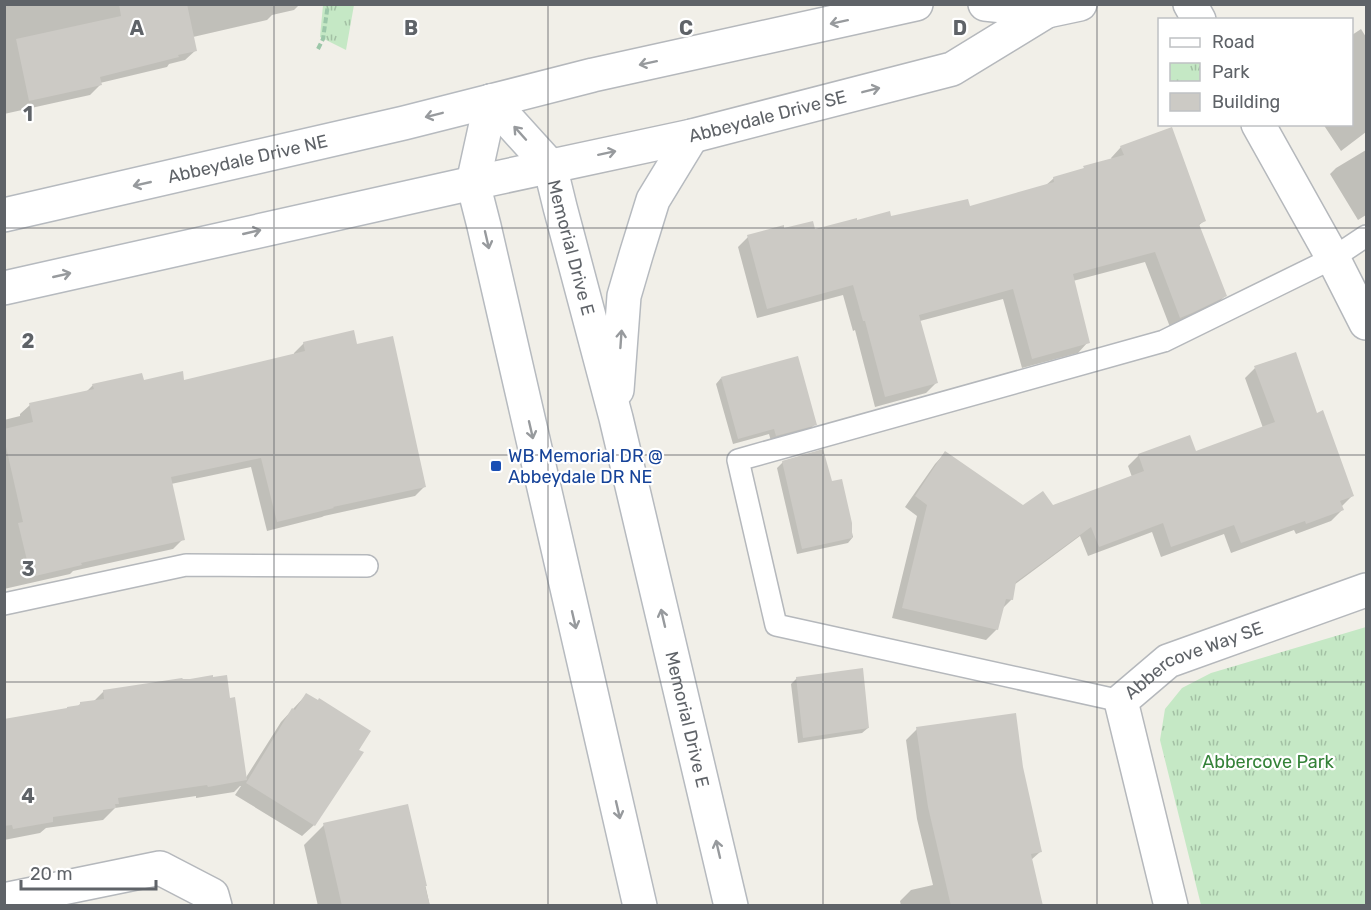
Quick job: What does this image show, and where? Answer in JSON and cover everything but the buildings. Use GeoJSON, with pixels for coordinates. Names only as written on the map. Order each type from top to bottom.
{"type":"FeatureCollection","features":[{"type":"Feature","properties":{"kind":"street"},"geometry":{"type":"LineString","coordinates":[[640,906],[473,183],[491,100],[593,75],[916,4]]}},
{"type":"Feature","properties":{"kind":"street","name":"Abbeydale Drive SE"},"geometry":{"type":"LineString","coordinates":[[985,4],[1047,10],[1080,4]]}},
{"type":"Feature","properties":{"kind":"street"},"geometry":{"type":"LineString","coordinates":[[1190,4],[1198,18]]}},
{"type":"Feature","properties":{"kind":"street","name":"Abbeydale Drive SE"},"geometry":{"type":"LineString","coordinates":[[473,183],[692,136],[952,69],[1047,10]]}},
{"type":"Feature","properties":{"kind":"street","name":"Memorial Drive E"},"geometry":{"type":"LineString","coordinates":[[491,100],[550,166],[616,418],[731,906]]}},
{"type":"Feature","properties":{"kind":"street","name":"Abbeydale Drive NE"},"geometry":{"type":"LineString","coordinates":[[4,216],[404,123],[491,100]]}},
{"type":"Feature","properties":{"kind":"street"},"geometry":{"type":"LineString","coordinates":[[1259,126],[1333,258],[1366,323]]}},
{"type":"Feature","properties":{"kind":"street"},"geometry":{"type":"LineString","coordinates":[[616,418],[624,296],[653,200],[692,136]]}},
{"type":"Feature","properties":{"kind":"street"},"geometry":{"type":"LineString","coordinates":[[4,288],[473,183]]}},
{"type":"Feature","properties":{"kind":"street","name":"Abbercove Way SE"},"geometry":{"type":"LineString","coordinates":[[1171,906],[1121,701],[1168,661],[1366,590]]}},
{"type":"Feature","properties":{"kind":"street"},"geometry":{"type":"LineString","coordinates":[[4,900],[160,868],[212,895],[215,906]]}},
{"type":"Feature","properties":{"kind":"lane"},"geometry":{"type":"LineString","coordinates":[[1121,701],[777,625],[738,460],[1164,341],[1333,258],[1366,237]]}},
{"type":"Feature","properties":{"kind":"lane"},"geometry":{"type":"LineString","coordinates":[[4,604],[186,565],[367,566]]}},
{"type":"Feature","properties":{"kind":"path"},"geometry":{"type":"LineString","coordinates":[[318,49],[323,39],[328,4]]}},
{"type":"Feature","properties":{"kind":"green space"},"geometry":{"type":"Polygon","coordinates":[[[323,5],[354,5],[346,50],[320,37],[323,5]]]}},
{"type":"Feature","properties":{"kind":"green space","name":"Abbercove Park"},"geometry":{"type":"Polygon","coordinates":[[[1366,627],[1366,905],[1201,905],[1160,740],[1165,709],[1182,688],[1211,673],[1366,627]]]}},
{"type":"Feature","properties":{"kind":"place","name":"WB Memorial DR @ Abbeydale DR NE"},"geometry":{"type":"Point","coordinates":[496,466]}}]}
